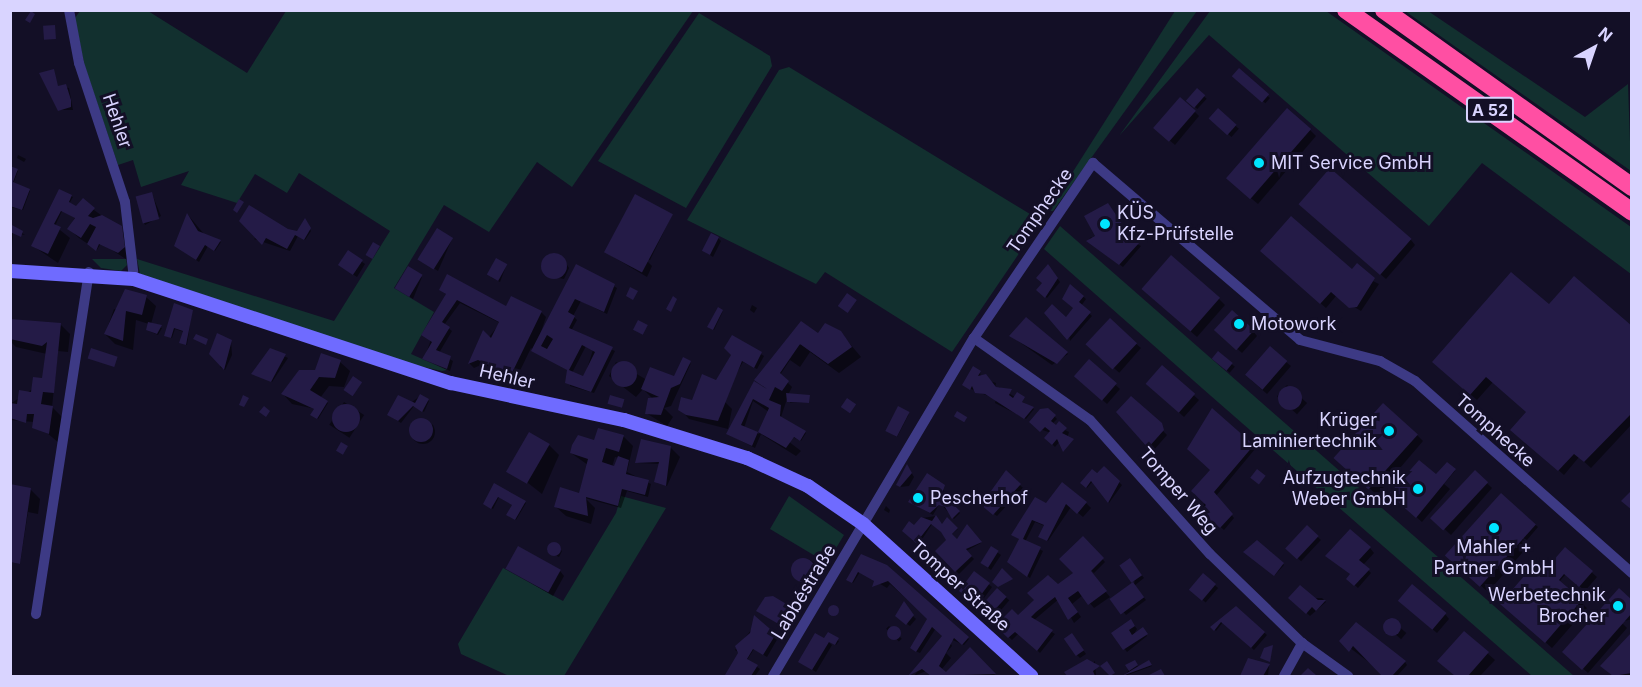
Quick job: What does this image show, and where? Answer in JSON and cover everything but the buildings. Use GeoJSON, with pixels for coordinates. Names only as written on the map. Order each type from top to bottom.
{"type":"FeatureCollection","features":[{"type":"Feature","properties":{"kind":"highway","name":"A 52"},"geometry":{"type":"LineString","coordinates":[[1346,10],[1632,212]]}},
{"type":"Feature","properties":{"kind":"highway","name":"A 52"},"geometry":{"type":"LineString","coordinates":[[1384,10],[1632,187]]}},
{"type":"Feature","properties":{"kind":"main road","name":"Hehler"},"geometry":{"type":"LineString","coordinates":[[10,271],[88,272],[134,279],[452,383],[714,445],[808,486],[863,524]]}},
{"type":"Feature","properties":{"kind":"main road","name":"Tomper Straße"},"geometry":{"type":"LineString","coordinates":[[863,524],[1031,676]]}},
{"type":"Feature","properties":{"kind":"street","name":"Hehler"},"geometry":{"type":"LineString","coordinates":[[69,10],[79,63],[125,202],[134,279]]}},
{"type":"Feature","properties":{"kind":"street","name":"Tomphecke"},"geometry":{"type":"LineString","coordinates":[[863,524],[974,338],[1093,164],[1300,340],[1380,360],[1415,381],[1632,573]]}},
{"type":"Feature","properties":{"kind":"street"},"geometry":{"type":"LineString","coordinates":[[36,614],[88,272]]}},
{"type":"Feature","properties":{"kind":"street","name":"Tomper Weg"},"geometry":{"type":"LineString","coordinates":[[974,338],[1090,420],[1210,554],[1302,643],[1348,676]]}},
{"type":"Feature","properties":{"kind":"street","name":"Labbéstraße"},"geometry":{"type":"LineString","coordinates":[[773,676],[863,524]]}},
{"type":"Feature","properties":{"kind":"street"},"geometry":{"type":"LineString","coordinates":[[1284,676],[1302,643]]}},
{"type":"Feature","properties":{"kind":"green space"},"geometry":{"type":"Polygon","coordinates":[[[80,11],[148,11],[247,73],[286,11],[693,11],[572,187],[537,162],[489,232],[444,205],[394,288],[434,312],[411,354],[447,370],[442,371],[401,362],[140,274],[137,259],[334,321],[390,231],[299,173],[287,193],[255,174],[237,203],[181,185],[189,171],[141,187],[133,160],[118,165],[84,64],[75,18],[80,11]]]}},
{"type":"Feature","properties":{"kind":"green space"},"geometry":{"type":"Polygon","coordinates":[[[1175,11],[1197,11],[1053,211],[1048,211],[1175,11]]]}},
{"type":"Feature","properties":{"kind":"green space"},"geometry":{"type":"Polygon","coordinates":[[[1210,11],[1326,11],[1631,227],[1631,274],[1482,163],[1429,226],[1209,35],[1119,136],[1210,11]]]}},
{"type":"Feature","properties":{"kind":"green space"},"geometry":{"type":"Polygon","coordinates":[[[1405,11],[1428,11],[1585,117],[1628,84],[1631,171],[1405,11]]]}},
{"type":"Feature","properties":{"kind":"green space"},"geometry":{"type":"Polygon","coordinates":[[[699,13],[770,56],[772,66],[686,208],[598,161],[699,13]]]}},
{"type":"Feature","properties":{"kind":"green space"},"geometry":{"type":"Polygon","coordinates":[[[789,67],[1035,217],[1037,227],[952,352],[825,272],[816,284],[687,220],[779,70],[789,67]]]}},
{"type":"Feature","properties":{"kind":"green space"},"geometry":{"type":"Polygon","coordinates":[[[1060,226],[1574,676],[1532,676],[1211,396],[1044,249],[1060,226]]]}},
{"type":"Feature","properties":{"kind":"green space"},"geometry":{"type":"Polygon","coordinates":[[[92,259],[126,259],[127,265],[121,271],[101,268],[92,259]]]}},
{"type":"Feature","properties":{"kind":"green space"},"geometry":{"type":"Polygon","coordinates":[[[621,496],[666,508],[564,676],[509,676],[461,654],[458,644],[503,568],[563,601],[616,513],[621,496]]]}},
{"type":"Feature","properties":{"kind":"green space"},"geometry":{"type":"Polygon","coordinates":[[[789,496],[844,535],[827,563],[770,529],[789,496]]]}},
{"type":"Feature","properties":{"kind":"place","name":"MIT Service GmbH"},"geometry":{"type":"Point","coordinates":[1259,163]}},
{"type":"Feature","properties":{"kind":"place","name":"KÜS Kfz-Prüfstelle"},"geometry":{"type":"Point","coordinates":[1105,224]}},
{"type":"Feature","properties":{"kind":"place","name":"Motowork"},"geometry":{"type":"Point","coordinates":[1239,324]}},
{"type":"Feature","properties":{"kind":"place","name":"Krüger Laminiertechnik"},"geometry":{"type":"Point","coordinates":[1389,431]}},
{"type":"Feature","properties":{"kind":"place","name":"Aufzugtechnik Weber GmbH"},"geometry":{"type":"Point","coordinates":[1418,489]}},
{"type":"Feature","properties":{"kind":"place","name":"Pescherhof"},"geometry":{"type":"Point","coordinates":[918,498]}},
{"type":"Feature","properties":{"kind":"place","name":"Mahler + Partner GmbH"},"geometry":{"type":"Point","coordinates":[1494,528]}},
{"type":"Feature","properties":{"kind":"place","name":"Werbetechnik Brocher"},"geometry":{"type":"Point","coordinates":[1618,606]}}]}
